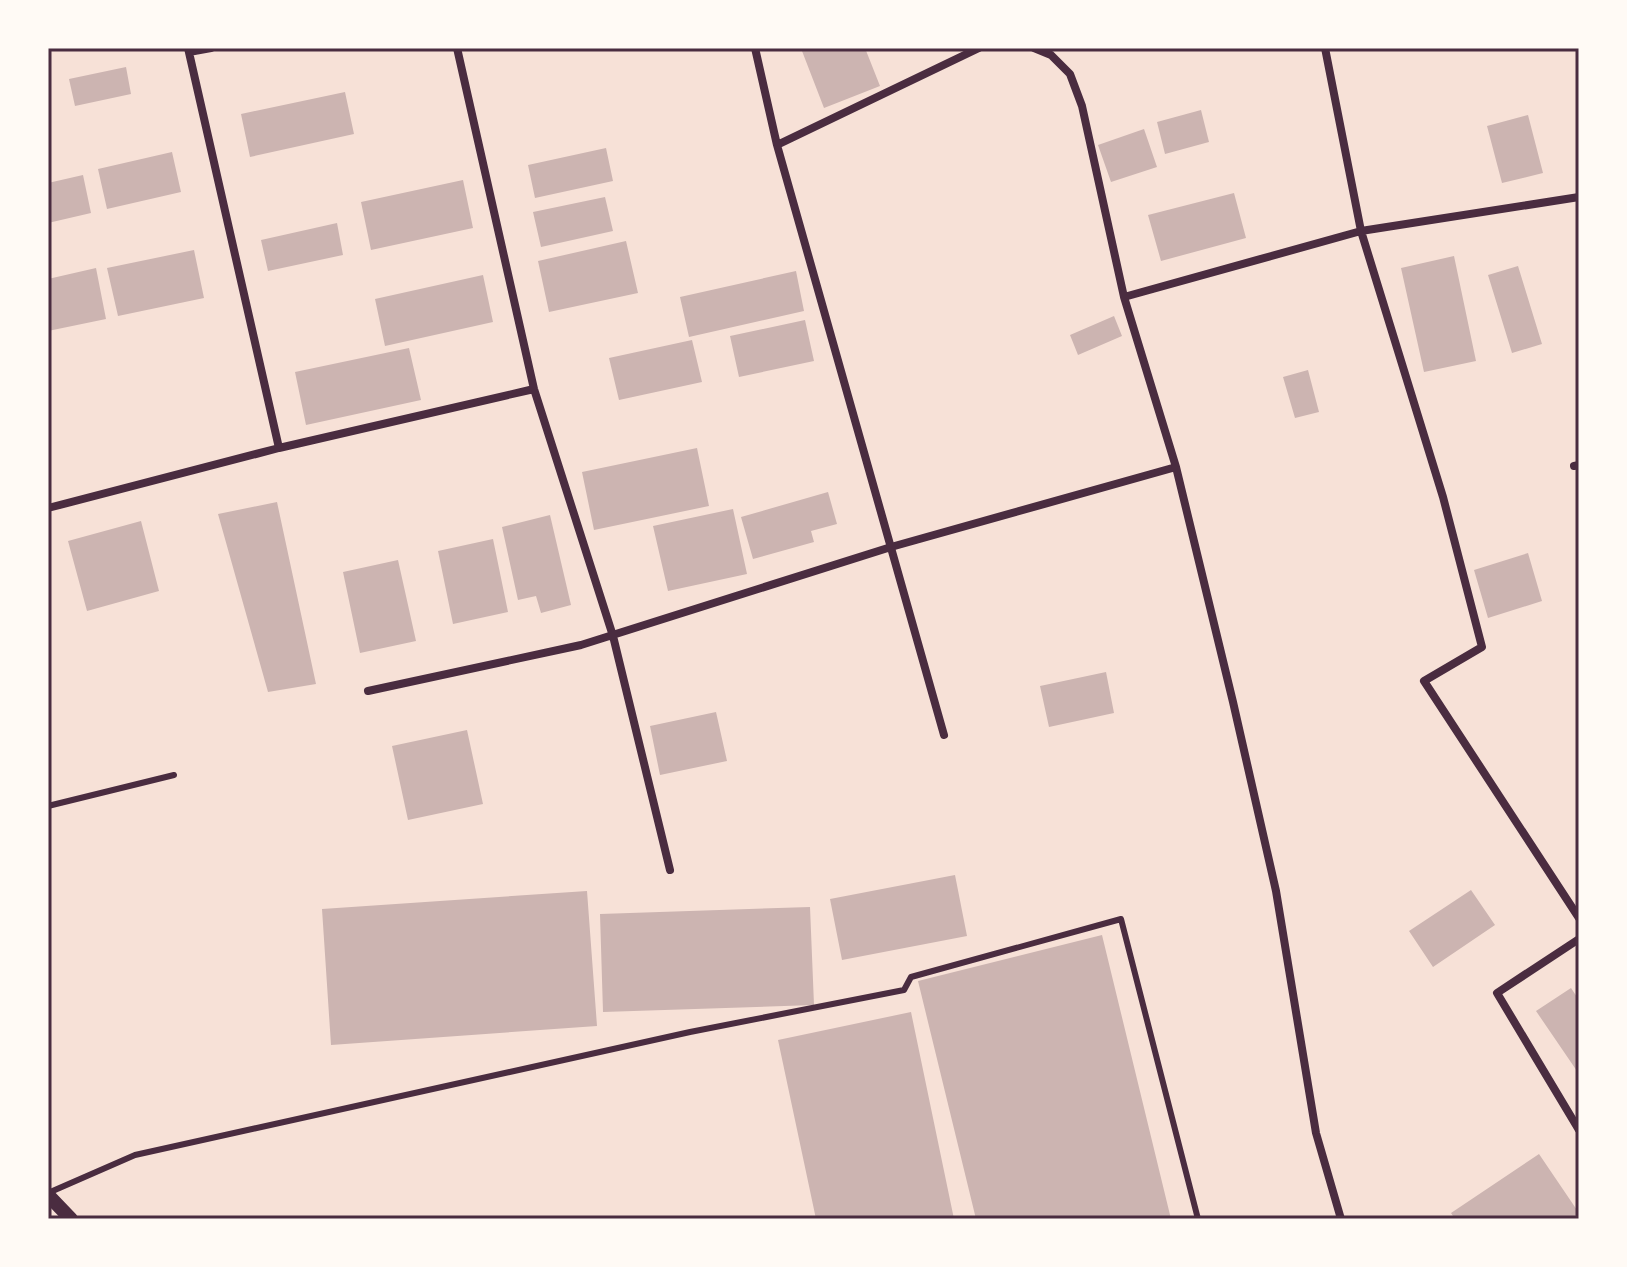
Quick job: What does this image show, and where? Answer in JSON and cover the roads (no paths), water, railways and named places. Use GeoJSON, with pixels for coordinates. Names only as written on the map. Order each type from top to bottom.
{"type":"FeatureCollection","features":[{"type":"Feature","properties":{"kind":"street"},"geometry":{"type":"LineString","coordinates":[[211,48],[188,50],[279,448]]}},
{"type":"Feature","properties":{"kind":"street"},"geometry":{"type":"LineString","coordinates":[[457,48],[534,389],[613,636],[670,870]]}},
{"type":"Feature","properties":{"kind":"street"},"geometry":{"type":"LineString","coordinates":[[755,48],[777,145],[944,735]]}},
{"type":"Feature","properties":{"kind":"street"},"geometry":{"type":"LineString","coordinates":[[777,145],[979,48]]}},
{"type":"Feature","properties":{"kind":"street"},"geometry":{"type":"LineString","coordinates":[[1034,48],[1051,55],[1070,74],[1082,106],[1124,297],[1176,467],[1276,891],[1316,1133],[1341,1219]]}},
{"type":"Feature","properties":{"kind":"street"},"geometry":{"type":"LineString","coordinates":[[1325,48],[1361,231],[1443,497],[1482,647],[1424,681],[1579,918]]}},
{"type":"Feature","properties":{"kind":"street"},"geometry":{"type":"LineString","coordinates":[[1124,297],[1361,231],[1579,197]]}},
{"type":"Feature","properties":{"kind":"street"},"geometry":{"type":"LineString","coordinates":[[48,508],[279,448],[534,389]]}},
{"type":"Feature","properties":{"kind":"street"},"geometry":{"type":"LineString","coordinates":[[368,691],[613,636],[891,547],[1176,467]]}},
{"type":"Feature","properties":{"kind":"street"},"geometry":{"type":"LineString","coordinates":[[1579,939],[1497,993],[1579,1130]]}},
{"type":"Feature","properties":{"kind":"street"},"geometry":{"type":"LineString","coordinates":[[48,1194],[71,1219]]}},
{"type":"Feature","properties":{"kind":"lane"},"geometry":{"type":"LineString","coordinates":[[48,806],[174,775]]}},
{"type":"Feature","properties":{"kind":"lane"},"geometry":{"type":"LineString","coordinates":[[48,1194],[135,1155],[690,1032],[904,990],[911,977],[1121,919],[1198,1219]]}}]}
